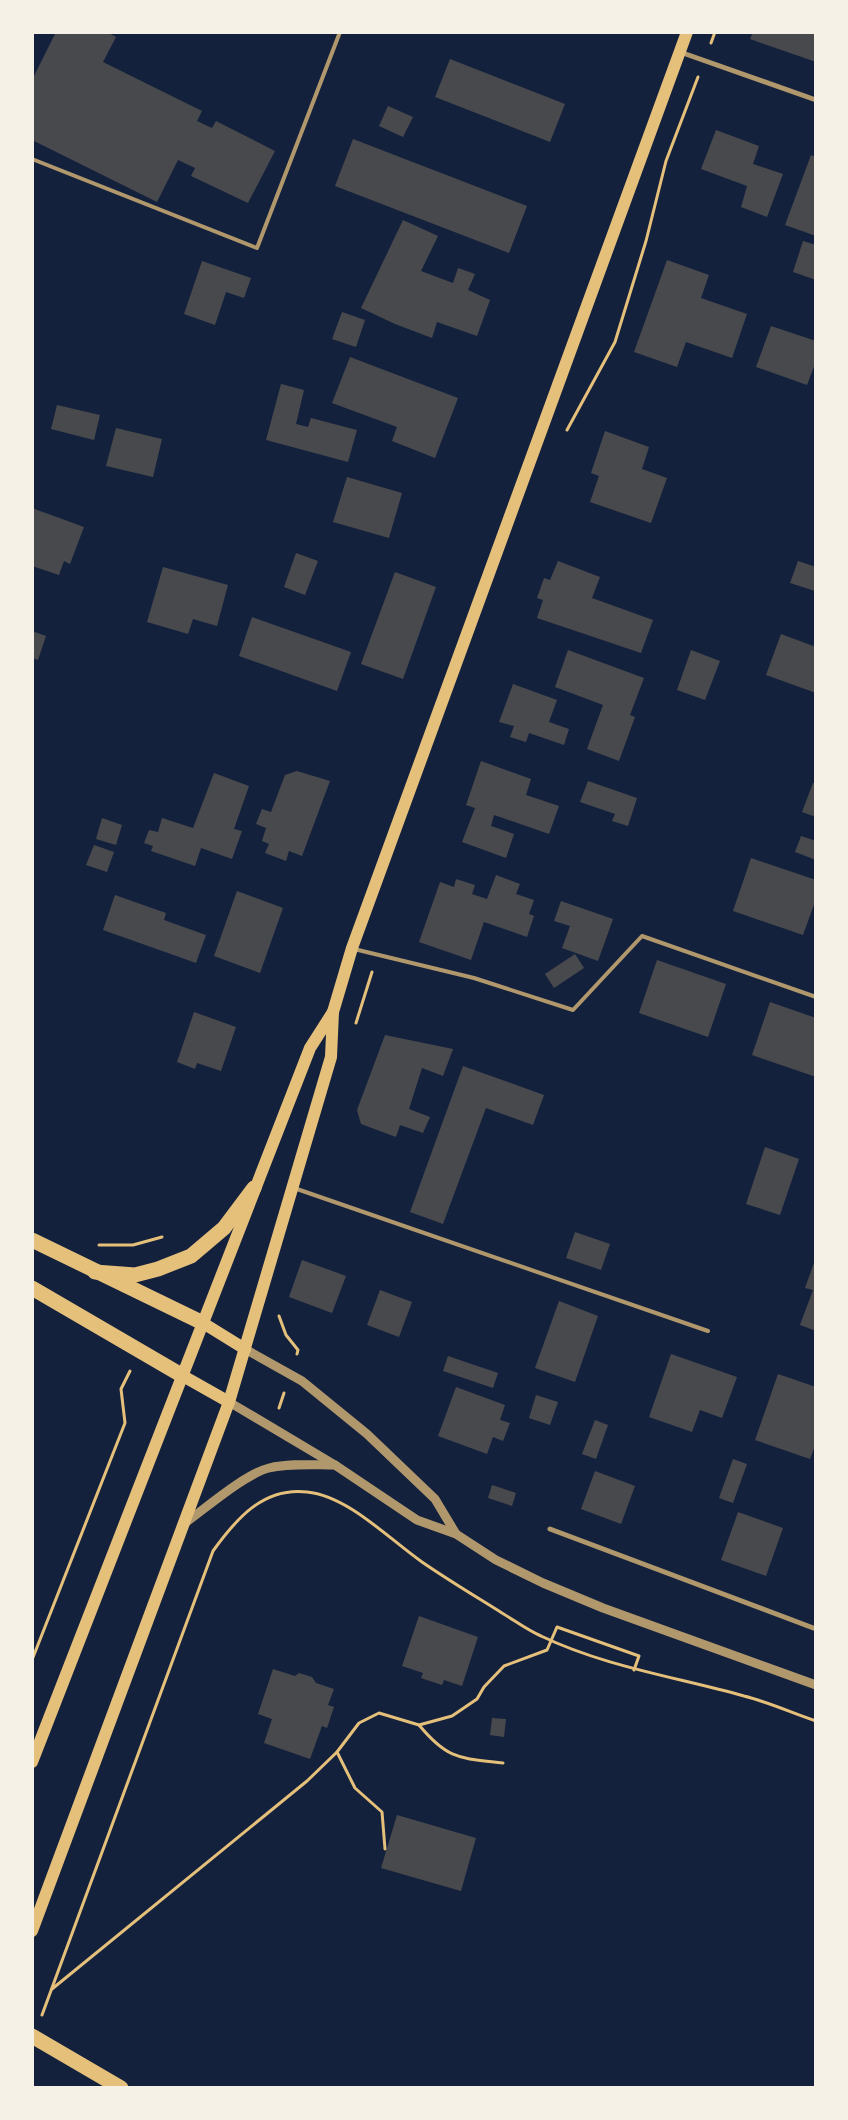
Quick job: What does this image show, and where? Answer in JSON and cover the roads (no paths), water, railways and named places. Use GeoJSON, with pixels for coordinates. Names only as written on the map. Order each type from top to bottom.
{"type":"FeatureCollection","features":[{"type":"Feature","properties":{"kind":"highway"},"geometry":{"type":"LineString","coordinates":[[95,1272],[135,1275],[158,1269],[191,1256],[224,1228],[254,1188]]}},
{"type":"Feature","properties":{"kind":"highway"},"geometry":{"type":"LineString","coordinates":[[32,1240],[203,1323]]}},
{"type":"Feature","properties":{"kind":"highway"},"geometry":{"type":"LineString","coordinates":[[32,1288],[183,1376]]}},
{"type":"Feature","properties":{"kind":"highway"},"geometry":{"type":"LineString","coordinates":[[36,2029],[82,2064],[121,2088]]}},
{"type":"Feature","properties":{"kind":"main road"},"geometry":{"type":"LineString","coordinates":[[32,1931],[229,1402],[331,1057],[333,1012],[352,948],[687,32]]}},
{"type":"Feature","properties":{"kind":"main road"},"geometry":{"type":"LineString","coordinates":[[32,1762],[310,1048],[333,1012]]}},
{"type":"Feature","properties":{"kind":"main road"},"geometry":{"type":"LineString","coordinates":[[203,1323],[245,1348]]}},
{"type":"Feature","properties":{"kind":"main road"},"geometry":{"type":"LineString","coordinates":[[183,1376],[229,1402]]}},
{"type":"Feature","properties":{"kind":"street"},"geometry":{"type":"LineString","coordinates":[[680,52],[816,100]]}},
{"type":"Feature","properties":{"kind":"street"},"geometry":{"type":"LineString","coordinates":[[245,1348],[302,1381],[367,1434],[435,1499],[456,1534]]}},
{"type":"Feature","properties":{"kind":"street"},"geometry":{"type":"LineString","coordinates":[[229,1402],[335,1466],[417,1520],[456,1534],[496,1560],[543,1583],[603,1608],[816,1685]]}},
{"type":"Feature","properties":{"kind":"street"},"geometry":{"type":"LineString","coordinates":[[185,1523],[248,1477],[268,1468],[297,1465],[335,1466]]}},
{"type":"Feature","properties":{"kind":"street"},"geometry":{"type":"LineString","coordinates":[[550,1529],[816,1629]]}},
{"type":"Feature","properties":{"kind":"lane"},"geometry":{"type":"LineString","coordinates":[[32,160],[257,248],[340,32]]}},
{"type":"Feature","properties":{"kind":"lane"},"geometry":{"type":"LineString","coordinates":[[352,948],[377,956],[474,978],[573,1010],[642,936],[816,998]]}},
{"type":"Feature","properties":{"kind":"lane"},"geometry":{"type":"LineString","coordinates":[[292,1188],[708,1331]]}}]}
